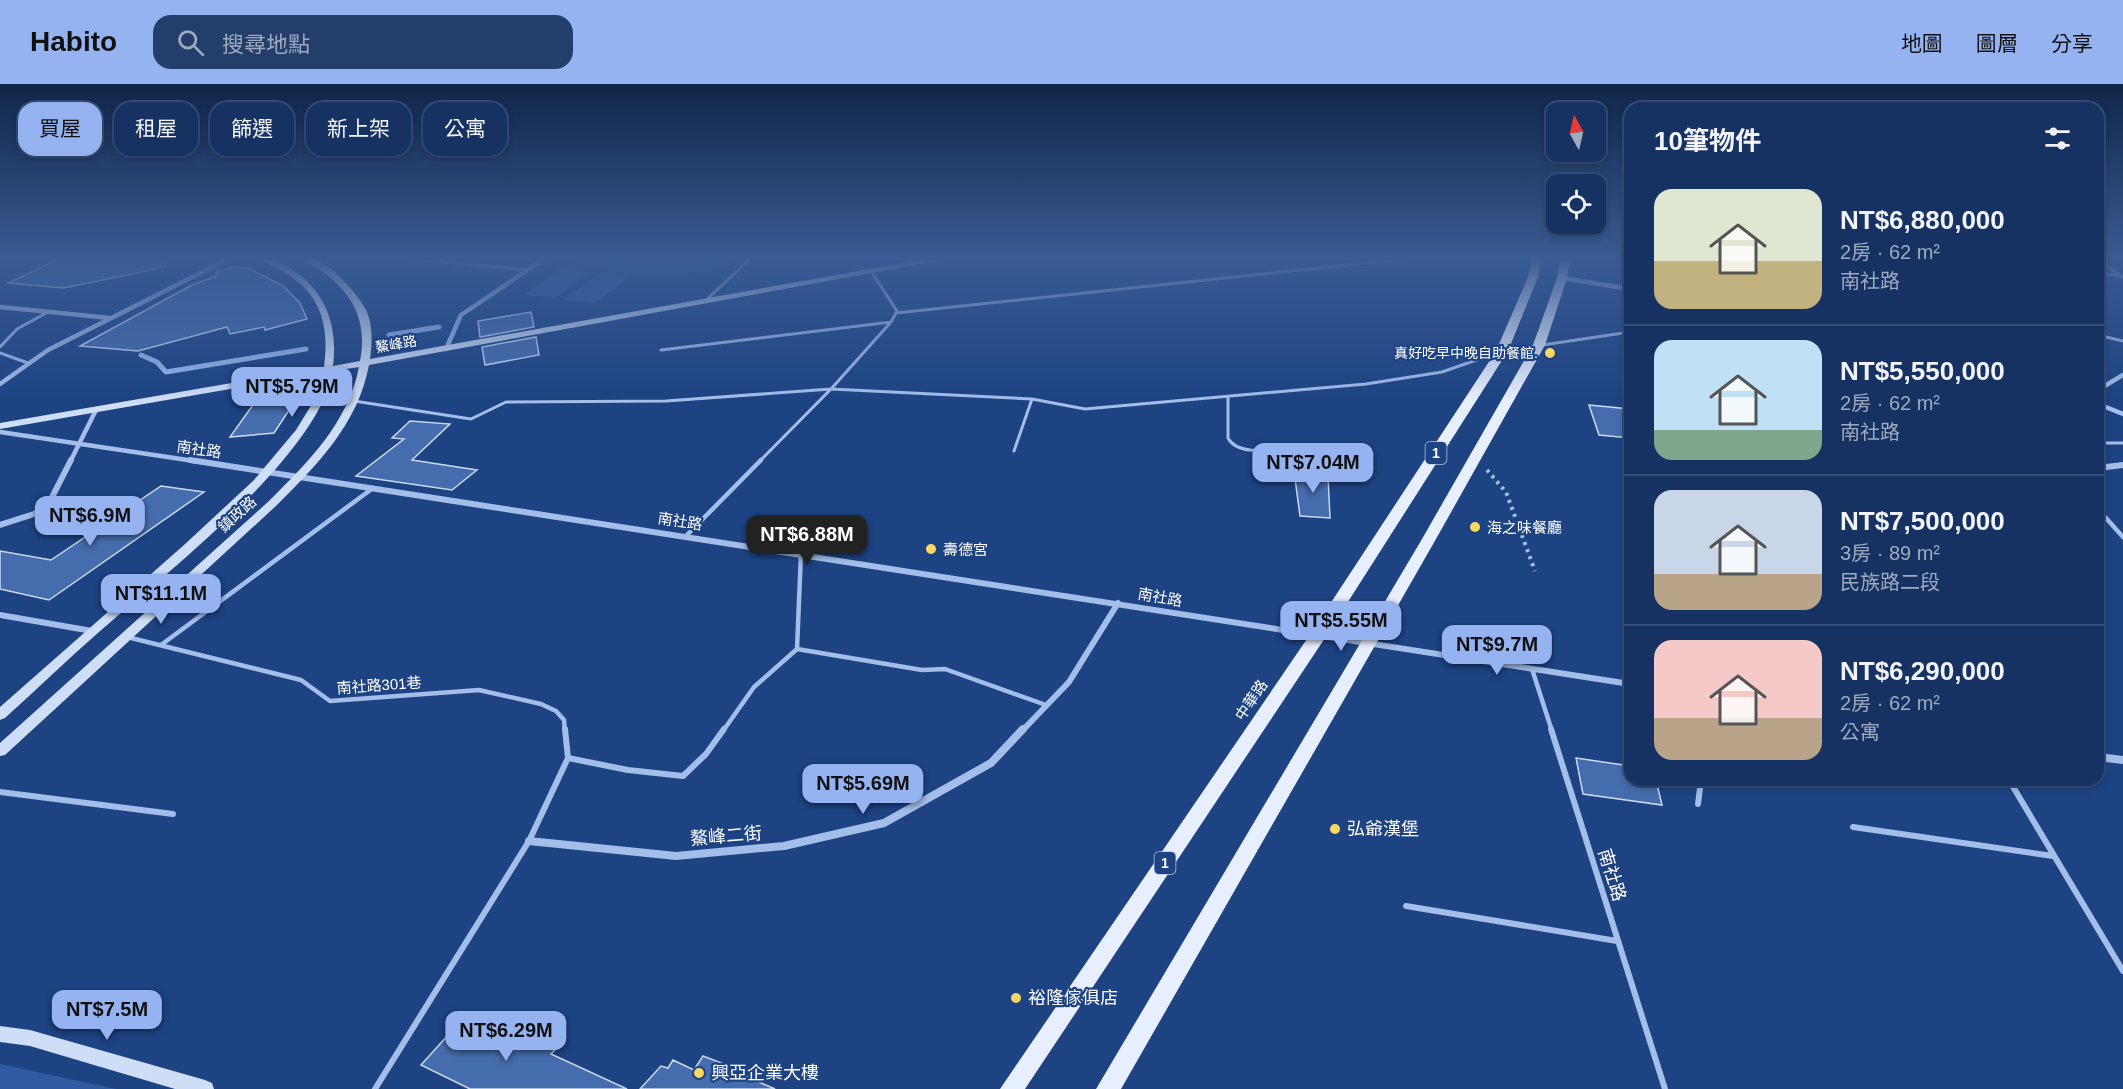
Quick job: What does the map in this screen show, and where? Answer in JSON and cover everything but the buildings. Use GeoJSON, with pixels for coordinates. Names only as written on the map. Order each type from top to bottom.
{"type":"FeatureCollection","features":[{"type":"Feature","properties":{"kind":"main road","name":"中華路"},"geometry":{"type":"LineString","coordinates":[[1012,1089],[1317,637],[1502,351],[1521,306]]}},
{"type":"Feature","properties":{"kind":"main road","name":"1"},"geometry":{"type":"LineString","coordinates":[[1108,1089],[1539,345],[1552,306]]}},
{"type":"Feature","properties":{"kind":"street"},"geometry":{"type":"LineString","coordinates":[[0,384],[48,350],[134,306]]}},
{"type":"Feature","properties":{"kind":"street","name":"鎮政路"},"geometry":{"type":"LineString","coordinates":[[0,715],[92,631],[172,563],[269,473],[301,430],[322,392],[331,346],[330,327],[320,306]]}},
{"type":"Feature","properties":{"kind":"street","name":"鎮政路"},"geometry":{"type":"LineString","coordinates":[[0,751],[300,476],[340,428],[354,401],[366,363],[364,313],[358,306]]}},
{"type":"Feature","properties":{"kind":"street"},"geometry":{"type":"LineString","coordinates":[[446,349],[461,315],[475,306]]}},
{"type":"Feature","properties":{"kind":"street","name":"鰲峰路"},"geometry":{"type":"LineString","coordinates":[[0,426],[684,306]]}},
{"type":"Feature","properties":{"kind":"street"},"geometry":{"type":"LineString","coordinates":[[0,307],[110,318]]}},
{"type":"Feature","properties":{"kind":"street"},"geometry":{"type":"LineString","coordinates":[[2104,384],[2123,375]]}},
{"type":"Feature","properties":{"kind":"street"},"geometry":{"type":"LineString","coordinates":[[2104,406],[2123,414]]}},
{"type":"Feature","properties":{"kind":"street"},"geometry":{"type":"LineString","coordinates":[[0,525],[34,514],[48,505],[96,410]]}},
{"type":"Feature","properties":{"kind":"street","name":"南社路"},"geometry":{"type":"LineString","coordinates":[[0,432],[801,553],[1317,637],[1624,683]]}},
{"type":"Feature","properties":{"kind":"street"},"geometry":{"type":"LineString","coordinates":[[2104,467],[2123,465]]}},
{"type":"Feature","properties":{"kind":"street","name":"鰲峰二街"},"geometry":{"type":"LineString","coordinates":[[529,841],[676,856],[784,846],[884,823],[991,763],[1069,682],[1118,603]]}},
{"type":"Feature","properties":{"kind":"street"},"geometry":{"type":"LineString","coordinates":[[0,615],[92,631]]}},
{"type":"Feature","properties":{"kind":"street"},"geometry":{"type":"LineString","coordinates":[[2104,758],[2123,760]]}},
{"type":"Feature","properties":{"kind":"street"},"geometry":{"type":"LineString","coordinates":[[0,1034],[30,1038],[205,1089]]}},
{"type":"Feature","properties":{"kind":"lane"},"geometry":{"type":"LineString","coordinates":[[686,536],[831,389],[891,322],[896,313],[894,306]]}},
{"type":"Feature","properties":{"kind":"lane"},"geometry":{"type":"LineString","coordinates":[[896,313],[963,306]]}},
{"type":"Feature","properties":{"kind":"lane"},"geometry":{"type":"LineString","coordinates":[[0,347],[17,329],[48,312]]}},
{"type":"Feature","properties":{"kind":"lane"},"geometry":{"type":"LineString","coordinates":[[661,350],[891,322]]}},
{"type":"Feature","properties":{"kind":"lane"},"geometry":{"type":"LineString","coordinates":[[354,401],[471,419],[506,402],[666,401],[831,389],[1032,399],[1085,409],[1366,384],[1442,372],[1502,351],[1624,333]]}},
{"type":"Feature","properties":{"kind":"lane"},"geometry":{"type":"LineString","coordinates":[[2104,336],[2123,341]]}},
{"type":"Feature","properties":{"kind":"lane"},"geometry":{"type":"LineString","coordinates":[[0,353],[28,363]]}},
{"type":"Feature","properties":{"kind":"lane"},"geometry":{"type":"LineString","coordinates":[[1228,396],[1228,438],[1231,444],[1242,449],[1292,450]]}},
{"type":"Feature","properties":{"kind":"lane"},"geometry":{"type":"LineString","coordinates":[[1014,451],[1032,399]]}},
{"type":"Feature","properties":{"kind":"lane"},"geometry":{"type":"LineString","coordinates":[[2104,443],[2123,443]]}},
{"type":"Feature","properties":{"kind":"lane"},"geometry":{"type":"LineString","coordinates":[[161,645],[373,488]]}},
{"type":"Feature","properties":{"kind":"lane"},"geometry":{"type":"LineString","coordinates":[[2106,518],[2123,537]]}},
{"type":"Feature","properties":{"kind":"lane"},"geometry":{"type":"LineString","coordinates":[[375,1089],[529,841],[568,758],[628,770],[683,776],[706,754],[754,687],[797,650],[801,553]]}},
{"type":"Feature","properties":{"kind":"lane","name":"南社路301巷"},"geometry":{"type":"LineString","coordinates":[[126,637],[301,680],[330,701],[478,690],[541,704],[556,711],[564,720],[568,758]]}},
{"type":"Feature","properties":{"kind":"lane"},"geometry":{"type":"LineString","coordinates":[[797,650],[922,670],[945,669],[1046,705]]}},
{"type":"Feature","properties":{"kind":"lane","name":"南社路"},"geometry":{"type":"LineString","coordinates":[[1532,669],[1665,1089]]}},
{"type":"Feature","properties":{"kind":"lane"},"geometry":{"type":"LineString","coordinates":[[1698,804],[1700,786]]}},
{"type":"Feature","properties":{"kind":"lane"},"geometry":{"type":"LineString","coordinates":[[2012,786],[2123,971]]}},
{"type":"Feature","properties":{"kind":"lane"},"geometry":{"type":"LineString","coordinates":[[0,792],[172,814]]}},
{"type":"Feature","properties":{"kind":"lane"},"geometry":{"type":"LineString","coordinates":[[1853,826],[2053,856]]}},
{"type":"Feature","properties":{"kind":"lane"},"geometry":{"type":"LineString","coordinates":[[1406,906],[1617,941]]}},
{"type":"Feature","properties":{"kind":"path"},"geometry":{"type":"LineString","coordinates":[[1476,456],[1506,492],[1535,571]]}},
{"type":"Feature","properties":{"kind":"shaded area"},"geometry":{"type":"Polygon","coordinates":[[[0,1064],[116,1089],[0,1089],[0,1064]]]}},
{"type":"Feature","properties":{"kind":"waterway"},"geometry":{"type":"LineString","coordinates":[[389,335],[439,327]]}},
{"type":"Feature","properties":{"kind":"waterway"},"geometry":{"type":"LineString","coordinates":[[141,355],[157,362],[166,372],[306,349]]}},
{"type":"Feature","properties":{"kind":"place","name":"真好吃早中晚自助餐館."},"geometry":{"type":"Point","coordinates":[1550,353]}},
{"type":"Feature","properties":{"kind":"place","name":"海之味餐廳"},"geometry":{"type":"Point","coordinates":[1475,527]}},
{"type":"Feature","properties":{"kind":"place","name":"壽德宮"},"geometry":{"type":"Point","coordinates":[931,549]}},
{"type":"Feature","properties":{"kind":"place","name":"弘爺漢堡"},"geometry":{"type":"Point","coordinates":[1335,829]}},
{"type":"Feature","properties":{"kind":"place","name":"裕隆傢俱店"},"geometry":{"type":"Point","coordinates":[1016,998]}},
{"type":"Feature","properties":{"kind":"place","name":"興亞企業大樓"},"geometry":{"type":"Point","coordinates":[699,1073]}}]}
